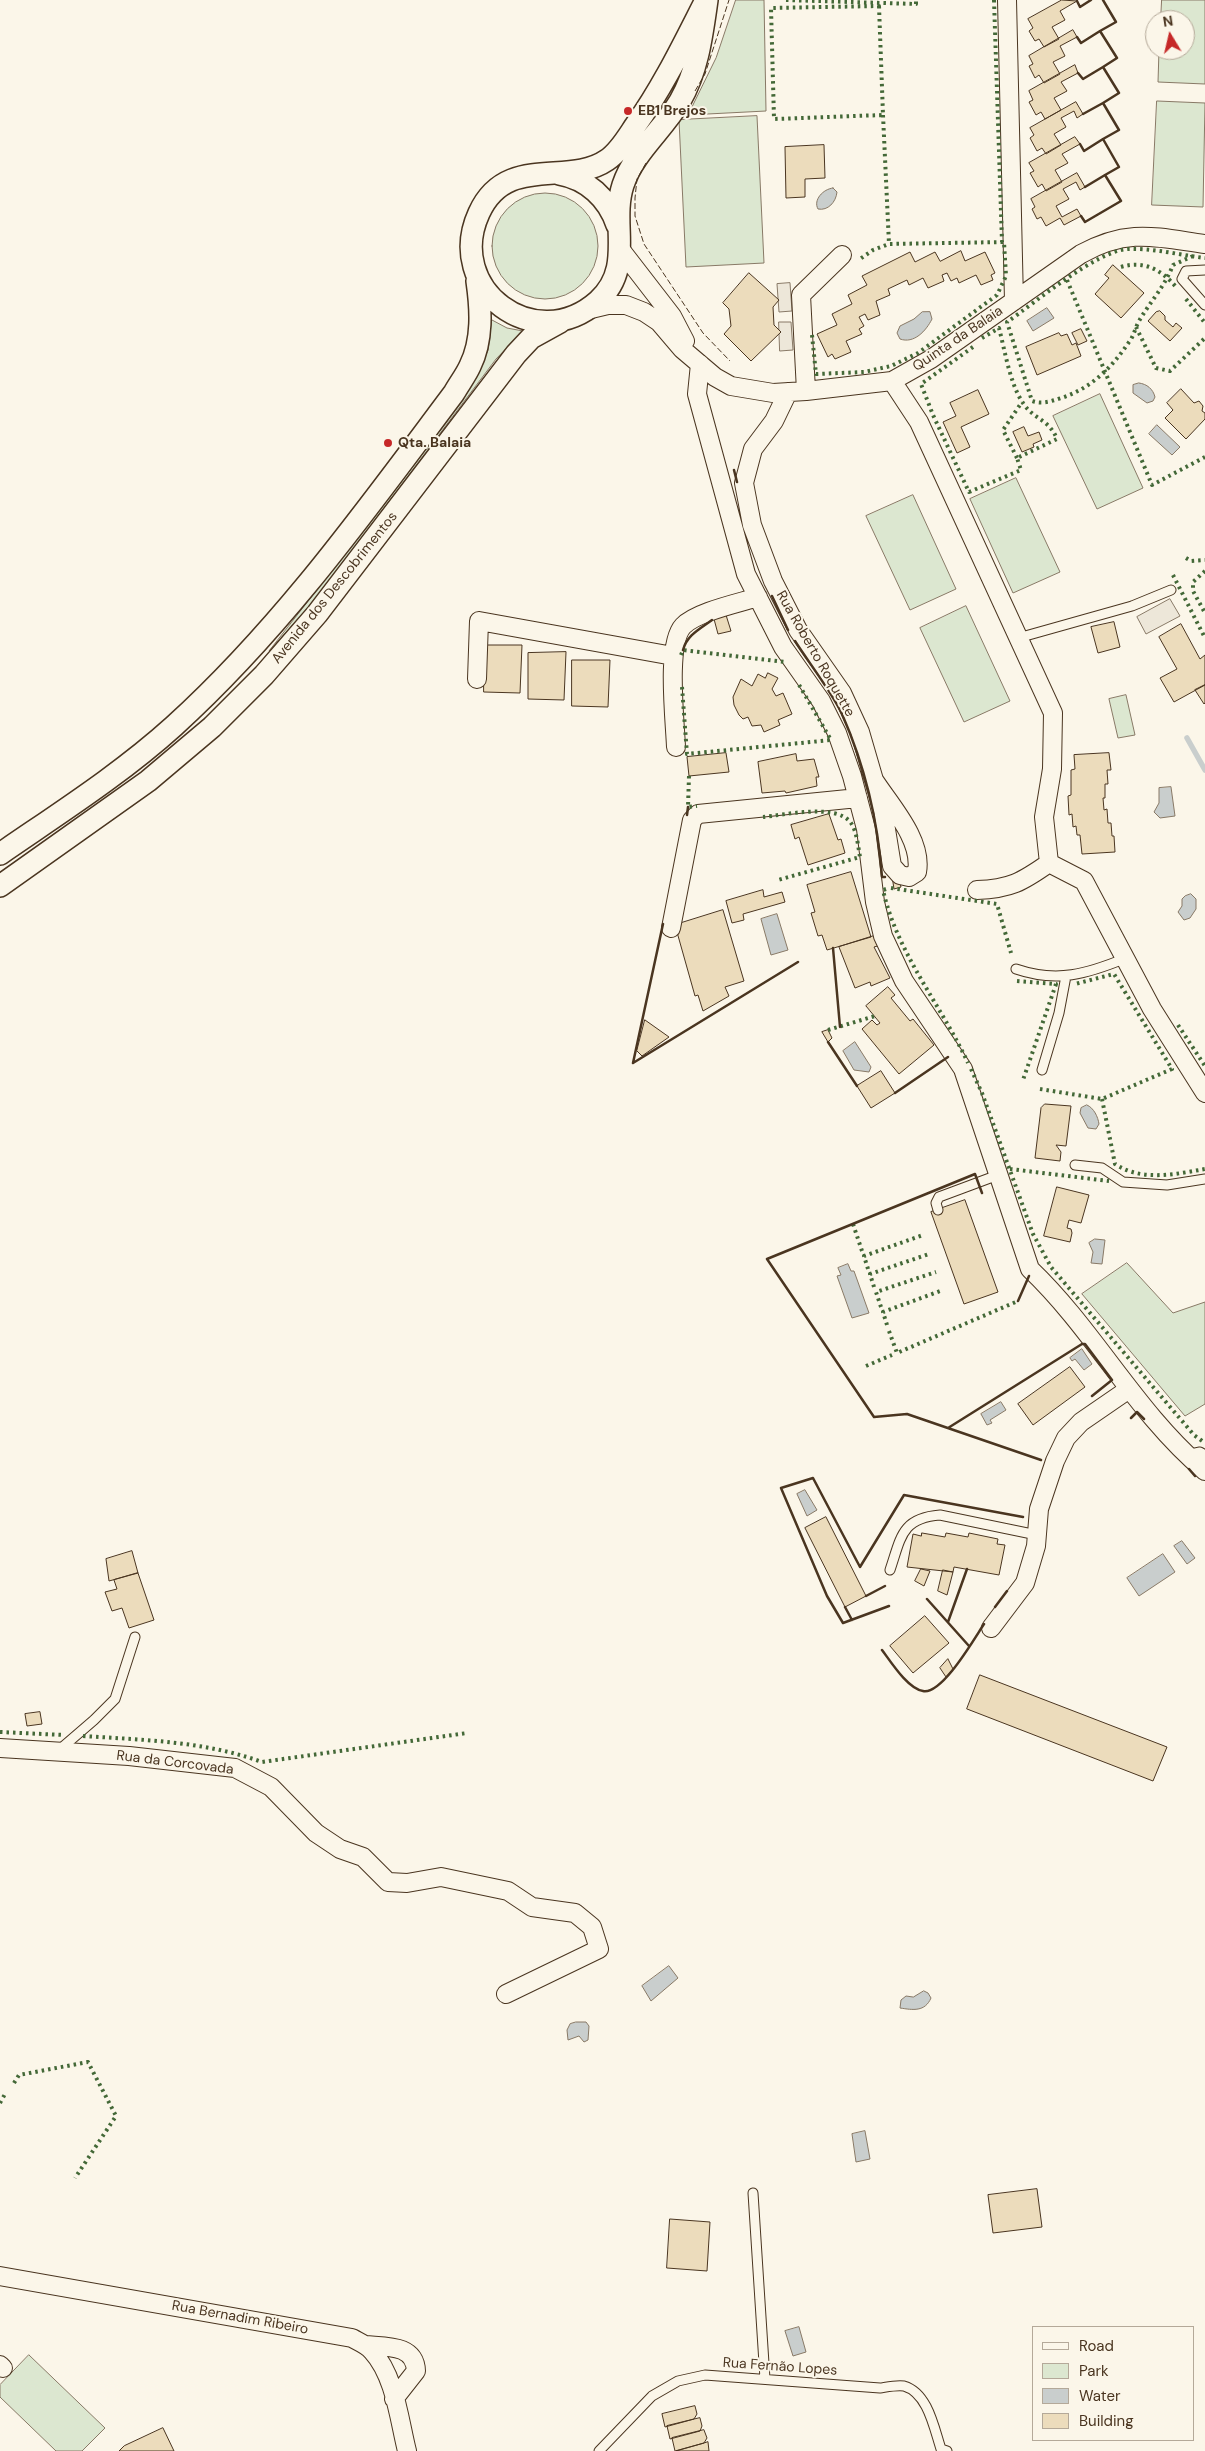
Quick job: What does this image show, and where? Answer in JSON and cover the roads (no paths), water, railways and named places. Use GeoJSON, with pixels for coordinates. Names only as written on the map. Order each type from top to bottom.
{"type":"FeatureCollection","features":[{"type":"Feature","properties":{"kind":"street"},"geometry":{"type":"LineString","coordinates":[[707,0],[699,55],[680,101],[634,163],[624,182],[619,199],[620,242],[617,270],[610,285],[600,299],[578,314],[548,322],[528,320],[507,311],[492,300],[477,278],[472,263],[470,244],[474,224],[481,208],[490,196],[506,183],[525,175],[589,168],[606,160],[620,147],[652,101],[707,0]]}},
{"type":"Feature","properties":{"kind":"street"},"geometry":{"type":"LineString","coordinates":[[1007,0],[1014,301]]}},
{"type":"Feature","properties":{"kind":"street"},"geometry":{"type":"LineString","coordinates":[[549,172],[570,176],[586,184],[598,194],[613,214],[620,242]]}},
{"type":"Feature","properties":{"kind":"street","name":"Quinta da Balaia"},"geometry":{"type":"LineString","coordinates":[[578,314],[608,305],[626,305],[644,312],[659,322],[682,349],[714,377],[731,386],[766,393],[806,391],[892,381],[931,359],[1081,254],[1100,243],[1121,237],[1145,235],[1205,244]]}},
{"type":"Feature","properties":{"kind":"street","name":"Quinta da Balaia"},"geometry":{"type":"LineString","coordinates":[[620,242],[672,316],[700,364]]}},
{"type":"Feature","properties":{"kind":"street"},"geometry":{"type":"LineString","coordinates":[[806,391],[801,295],[842,255]]}},
{"type":"Feature","properties":{"kind":"street","name":"Avenida dos Descobrimentos"},"geometry":{"type":"LineString","coordinates":[[0,854],[113,774],[173,728],[226,677],[292,604],[448,400],[471,365],[479,335],[481,310],[477,278]]}},
{"type":"Feature","properties":{"kind":"street","name":"Avenida dos Descobrimentos"},"geometry":{"type":"LineString","coordinates":[[0,886],[148,781],[212,728],[264,675],[317,614],[516,354],[532,338],[578,314]]}},
{"type":"Feature","properties":{"kind":"street"},"geometry":{"type":"LineString","coordinates":[[700,364],[697,394],[731,526],[746,574],[783,647],[821,701],[837,733],[866,829],[875,902],[883,936],[904,981],[963,1070],[1030,1268],[1052,1290],[1129,1389],[1186,1455],[1205,1471]]}},
{"type":"Feature","properties":{"kind":"street"},"geometry":{"type":"LineString","coordinates":[[892,381],[919,422],[1053,713],[1052,769],[1044,817],[1049,863]]}},
{"type":"Feature","properties":{"kind":"street","name":"Rua Roberto Roquette"},"geometry":{"type":"LineString","coordinates":[[788,392],[774,421],[753,449],[744,483],[752,524],[773,580],[798,630],[842,693],[860,732],[890,845],[892,866],[900,874],[910,876],[917,872],[919,863],[915,846],[874,780]]}},
{"type":"Feature","properties":{"kind":"street"},"geometry":{"type":"LineString","coordinates":[[676,746],[674,640],[683,625],[698,617],[758,597]]}},
{"type":"Feature","properties":{"kind":"street"},"geometry":{"type":"LineString","coordinates":[[476,679],[479,621],[673,656]]}},
{"type":"Feature","properties":{"kind":"street"},"geometry":{"type":"LineString","coordinates":[[671,928],[692,820],[698,814],[858,798]]}},
{"type":"Feature","properties":{"kind":"street"},"geometry":{"type":"LineString","coordinates":[[977,890],[1003,889],[1031,876],[1049,863]]}},
{"type":"Feature","properties":{"kind":"street"},"geometry":{"type":"LineString","coordinates":[[1049,863],[1084,881],[1152,1009],[1205,1093]]}},
{"type":"Feature","properties":{"kind":"street"},"geometry":{"type":"LineString","coordinates":[[991,1628],[1025,1583],[1037,1535],[1039,1509],[1055,1460],[1066,1438],[1081,1422],[1129,1389]]}},
{"type":"Feature","properties":{"kind":"street","name":"Rua da Corcovada"},"geometry":{"type":"LineString","coordinates":[[0,1748],[58,1751],[235,1768],[271,1787],[316,1833],[340,1849],[363,1857],[388,1882],[408,1883],[441,1877],[478,1884],[508,1891],[532,1907],[575,1913],[592,1926],[599,1949],[506,1994]]}},
{"type":"Feature","properties":{"kind":"street","name":"Rua Bernadim Ribeiro"},"geometry":{"type":"LineString","coordinates":[[0,2276],[352,2338],[365,2345],[394,2348],[408,2352],[416,2362],[416,2371],[394,2399]]}},
{"type":"Feature","properties":{"kind":"street"},"geometry":{"type":"LineString","coordinates":[[365,2345],[372,2351],[383,2368],[394,2399],[407,2451]]}},
{"type":"Feature","properties":{"kind":"lane"},"geometry":{"type":"LineString","coordinates":[[1205,270],[1186,271],[1182,279],[1205,305]]}},
{"type":"Feature","properties":{"kind":"lane"},"geometry":{"type":"LineString","coordinates":[[1018,638],[1132,606],[1171,590]]}},
{"type":"Feature","properties":{"kind":"lane"},"geometry":{"type":"LineString","coordinates":[[1016,969],[1035,975],[1066,976],[1097,970],[1126,958]]}},
{"type":"Feature","properties":{"kind":"lane"},"geometry":{"type":"LineString","coordinates":[[1042,1070],[1059,1013],[1066,976]]}},
{"type":"Feature","properties":{"kind":"lane"},"geometry":{"type":"LineString","coordinates":[[1075,1165],[1102,1168],[1124,1182],[1167,1184],[1205,1179]]}},
{"type":"Feature","properties":{"kind":"lane"},"geometry":{"type":"LineString","coordinates":[[938,1210],[936,1203],[939,1198],[998,1175]]}},
{"type":"Feature","properties":{"kind":"lane"},"geometry":{"type":"LineString","coordinates":[[1186,1455],[1200,1452],[1205,1455]]}},
{"type":"Feature","properties":{"kind":"lane"},"geometry":{"type":"LineString","coordinates":[[890,1570],[903,1532],[917,1518],[940,1515],[1037,1535]]}},
{"type":"Feature","properties":{"kind":"lane"},"geometry":{"type":"LineString","coordinates":[[58,1751],[94,1720],[115,1698],[135,1637]]}},
{"type":"Feature","properties":{"kind":"lane"},"geometry":{"type":"LineString","coordinates":[[754,2193],[765,2379]]}},
{"type":"Feature","properties":{"kind":"lane","name":"Rua Fernão Lopes"},"geometry":{"type":"LineString","coordinates":[[599,2451],[652,2396],[678,2382],[705,2375],[880,2388],[901,2386],[913,2390],[926,2405],[941,2449],[946,2451]]}},
{"type":"Feature","properties":{"kind":"water"},"geometry":{"type":"Polygon","coordinates":[[[833,188],[837,192],[833,202],[825,209],[818,209],[817,202],[820,196],[826,190],[833,188]]]}},
{"type":"Feature","properties":{"kind":"water"},"geometry":{"type":"Polygon","coordinates":[[[1047,308],[1054,318],[1033,331],[1027,321],[1047,308]]]}},
{"type":"Feature","properties":{"kind":"water"},"geometry":{"type":"Polygon","coordinates":[[[922,312],[930,312],[932,319],[923,332],[910,340],[900,339],[897,333],[900,326],[914,319],[922,312]]]}},
{"type":"Feature","properties":{"kind":"water"},"geometry":{"type":"Polygon","coordinates":[[[1139,383],[1151,389],[1155,397],[1153,401],[1147,403],[1133,393],[1133,385],[1139,383]]]}},
{"type":"Feature","properties":{"kind":"water"},"geometry":{"type":"Polygon","coordinates":[[[1157,425],[1180,447],[1172,455],[1149,434],[1157,425]]]}},
{"type":"Feature","properties":{"kind":"water"},"geometry":{"type":"Polygon","coordinates":[[[1171,787],[1175,816],[1160,818],[1154,812],[1159,803],[1159,788],[1171,787]]]}},
{"type":"Feature","properties":{"kind":"water"},"geometry":{"type":"Polygon","coordinates":[[[1191,894],[1196,899],[1196,909],[1190,918],[1184,920],[1178,912],[1182,906],[1182,899],[1191,894]]]}},
{"type":"Feature","properties":{"kind":"water"},"geometry":{"type":"Polygon","coordinates":[[[777,914],[788,950],[771,955],[761,919],[777,914]]]}},
{"type":"Feature","properties":{"kind":"water"},"geometry":{"type":"Polygon","coordinates":[[[855,1042],[871,1067],[869,1072],[854,1070],[843,1051],[855,1042]]]}},
{"type":"Feature","properties":{"kind":"water"},"geometry":{"type":"Polygon","coordinates":[[[1087,1105],[1094,1110],[1098,1118],[1099,1124],[1096,1129],[1088,1128],[1080,1113],[1081,1108],[1087,1105]]]}},
{"type":"Feature","properties":{"kind":"water"},"geometry":{"type":"Polygon","coordinates":[[[1095,1239],[1105,1240],[1102,1264],[1091,1263],[1093,1252],[1089,1243],[1095,1239]]]}},
{"type":"Feature","properties":{"kind":"water"},"geometry":{"type":"Polygon","coordinates":[[[848,1264],[851,1271],[854,1271],[869,1313],[852,1318],[837,1276],[841,1275],[838,1268],[848,1264]]]}},
{"type":"Feature","properties":{"kind":"water"},"geometry":{"type":"Polygon","coordinates":[[[1082,1349],[1092,1364],[1084,1370],[1075,1359],[1072,1361],[1070,1358],[1082,1349]]]}},
{"type":"Feature","properties":{"kind":"water"},"geometry":{"type":"Polygon","coordinates":[[[1001,1402],[1006,1410],[990,1420],[992,1423],[987,1425],[981,1414],[1001,1402]]]}},
{"type":"Feature","properties":{"kind":"water"},"geometry":{"type":"Polygon","coordinates":[[[805,1490],[817,1510],[807,1516],[797,1494],[805,1490]]]}},
{"type":"Feature","properties":{"kind":"water"},"geometry":{"type":"Polygon","coordinates":[[[1182,1541],[1195,1558],[1187,1564],[1174,1546],[1182,1541]]]}},
{"type":"Feature","properties":{"kind":"water"},"geometry":{"type":"Polygon","coordinates":[[[1163,1554],[1175,1572],[1139,1596],[1127,1578],[1163,1554]]]}},
{"type":"Feature","properties":{"kind":"water"},"geometry":{"type":"Polygon","coordinates":[[[669,1966],[678,1978],[651,2001],[642,1986],[669,1966]]]}},
{"type":"Feature","properties":{"kind":"water"},"geometry":{"type":"Polygon","coordinates":[[[924,1991],[931,1998],[925,2006],[918,2009],[900,2008],[901,2000],[906,1996],[913,1997],[924,1991]]]}},
{"type":"Feature","properties":{"kind":"water"},"geometry":{"type":"Polygon","coordinates":[[[586,2022],[589,2026],[588,2040],[584,2042],[579,2036],[568,2040],[567,2030],[570,2024],[586,2022]]]}},
{"type":"Feature","properties":{"kind":"water"},"geometry":{"type":"Polygon","coordinates":[[[865,2131],[870,2159],[856,2162],[852,2134],[865,2131]]]}},
{"type":"Feature","properties":{"kind":"water"},"geometry":{"type":"Polygon","coordinates":[[[799,2327],[806,2352],[793,2356],[785,2331],[799,2327]]]}},
{"type":"Feature","properties":{"kind":"waterway"},"geometry":{"type":"LineString","coordinates":[[1187,738],[1205,770]]}},
{"type":"Feature","properties":{"kind":"place","name":"EB1 Brejos"},"geometry":{"type":"Point","coordinates":[628,111]}},
{"type":"Feature","properties":{"kind":"place","name":"Qta. Balaia"},"geometry":{"type":"Point","coordinates":[388,443]}}]}
